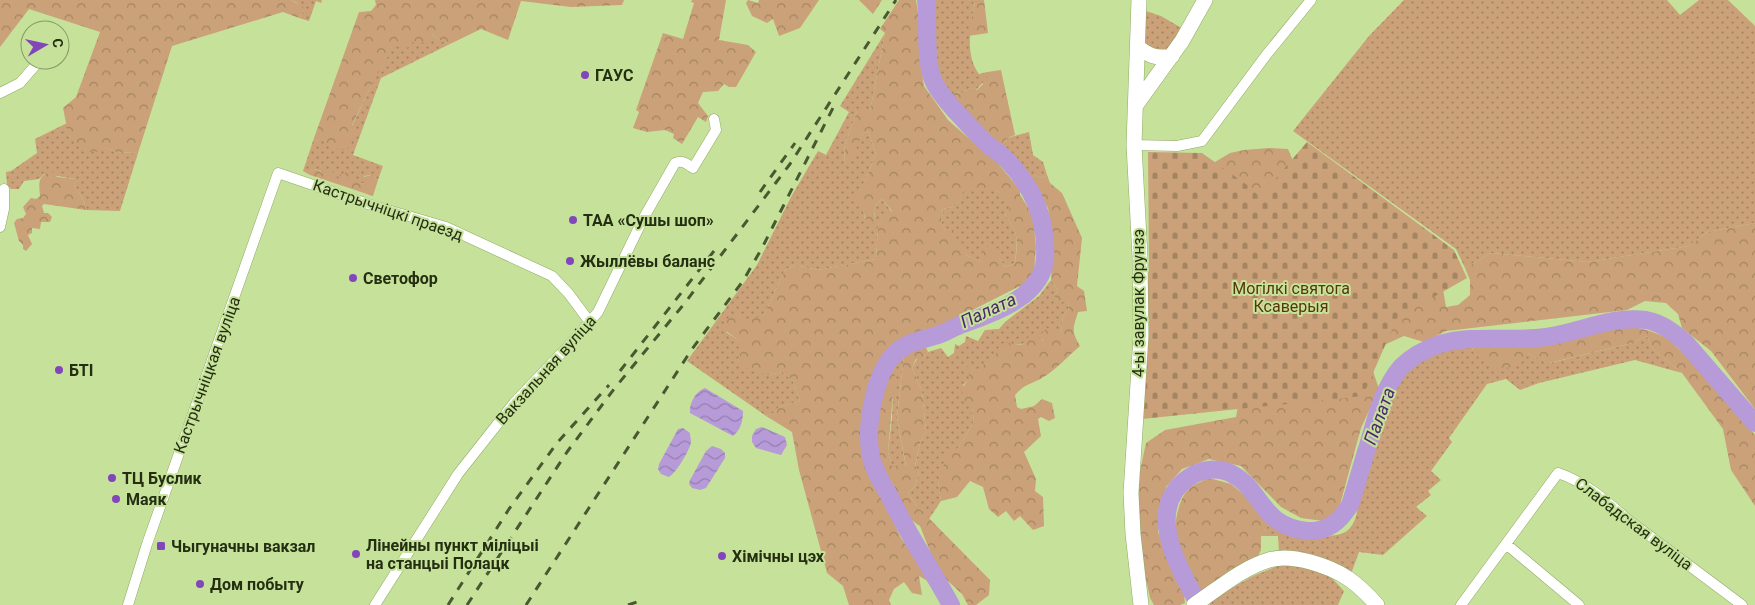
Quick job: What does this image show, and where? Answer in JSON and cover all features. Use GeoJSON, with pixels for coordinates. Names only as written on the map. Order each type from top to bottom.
{"type":"FeatureCollection","features":[{"type":"Feature","properties":{"kind":"street","name":"4-ы завулак Фрунзэ"},"geometry":{"type":"LineString","coordinates":[[1139,0],[1134,144],[1140,257],[1141,336],[1131,493],[1133,534],[1141,605]]}},
{"type":"Feature","properties":{"kind":"street"},"geometry":{"type":"LineString","coordinates":[[1136,105],[1172,56],[1205,0]]}},
{"type":"Feature","properties":{"kind":"street"},"geometry":{"type":"LineString","coordinates":[[1134,144],[1177,146],[1202,141],[1261,62],[1311,0]]}},
{"type":"Feature","properties":{"kind":"street"},"geometry":{"type":"LineString","coordinates":[[1138,47],[1152,57],[1172,56]]}},
{"type":"Feature","properties":{"kind":"street"},"geometry":{"type":"LineString","coordinates":[[0,93],[20,83],[31,70]]}},
{"type":"Feature","properties":{"kind":"street","name":"Вакзальная вуліца"},"geometry":{"type":"LineString","coordinates":[[375,605],[458,474],[514,403],[598,312],[643,219],[675,163],[684,162],[693,168],[716,130],[714,119]]}},
{"type":"Feature","properties":{"kind":"street","name":"Кастрычніцкі праезд"},"geometry":{"type":"LineString","coordinates":[[278,173],[374,206],[446,227],[552,276],[569,294],[590,322]]}},
{"type":"Feature","properties":{"kind":"street","name":"Кастрычніцкая вуліца"},"geometry":{"type":"LineString","coordinates":[[128,605],[147,544],[278,173]]}},
{"type":"Feature","properties":{"kind":"street"},"geometry":{"type":"LineString","coordinates":[[0,227],[4,209],[4,189]]}},
{"type":"Feature","properties":{"kind":"street","name":"Слабадская вуліца"},"geometry":{"type":"LineString","coordinates":[[1462,605],[1558,473],[1575,478],[1742,605]]}},
{"type":"Feature","properties":{"kind":"street"},"geometry":{"type":"LineString","coordinates":[[1506,544],[1579,605]]}},
{"type":"Feature","properties":{"kind":"street"},"geometry":{"type":"LineString","coordinates":[[1194,605],[1250,567],[1270,559],[1284,558],[1307,561],[1328,568],[1349,579],[1378,605]]}},
{"type":"Feature","properties":{"kind":"green space"},"geometry":{"type":"Polygon","coordinates":[[[0,0],[291,0],[303,7],[304,11],[299,18],[283,12],[172,46],[138,153],[116,152],[106,148],[96,152],[87,151],[78,147],[71,139],[67,129],[63,108],[76,97],[100,32],[70,22],[70,20],[63,20],[29,9],[0,47],[0,0]]]}},
{"type":"Feature","properties":{"kind":"green space"},"geometry":{"type":"Polygon","coordinates":[[[291,0],[322,0],[321,3],[316,1],[309,21],[299,18],[304,11],[297,3],[291,0]]]}},
{"type":"Feature","properties":{"kind":"green space"},"geometry":{"type":"Polygon","coordinates":[[[375,0],[624,0],[622,5],[571,7],[521,1],[508,40],[481,29],[450,44],[439,40],[432,34],[425,43],[414,41],[407,48],[398,46],[390,48],[390,53],[377,74],[352,125],[355,132],[350,147],[343,150],[328,146],[324,140],[316,141],[314,138],[359,12],[371,11],[376,5],[375,0]]]}},
{"type":"Feature","properties":{"kind":"green space"},"geometry":{"type":"Polygon","coordinates":[[[692,0],[726,0],[719,40],[748,45],[756,52],[736,87],[729,87],[724,84],[718,91],[703,92],[698,103],[708,116],[706,122],[698,117],[682,144],[673,138],[674,134],[665,130],[647,132],[633,128],[639,112],[636,110],[663,33],[683,39],[694,3],[691,2],[692,0]]]}},
{"type":"Feature","properties":{"kind":"green space"},"geometry":{"type":"Polygon","coordinates":[[[748,0],[758,3],[759,0],[819,0],[800,28],[779,36],[773,19],[767,23],[752,16],[746,3],[748,0]]]}},
{"type":"Feature","properties":{"kind":"green space"},"geometry":{"type":"Polygon","coordinates":[[[859,0],[882,0],[873,14],[859,0]]]}},
{"type":"Feature","properties":{"kind":"green space"},"geometry":{"type":"Polygon","coordinates":[[[899,0],[916,0],[924,86],[948,120],[996,161],[1020,190],[1020,195],[1033,215],[1036,248],[1034,271],[1024,284],[943,325],[899,343],[881,357],[866,401],[864,423],[865,459],[901,538],[938,589],[936,592],[926,580],[919,576],[922,595],[912,593],[904,582],[894,589],[889,600],[891,605],[849,605],[843,586],[827,573],[799,470],[792,432],[766,416],[774,413],[779,407],[800,401],[793,381],[783,372],[768,375],[742,367],[738,361],[743,344],[726,331],[727,319],[735,314],[750,320],[764,315],[785,270],[795,265],[818,270],[876,259],[878,225],[892,211],[882,199],[874,207],[875,221],[870,227],[855,196],[865,181],[876,154],[868,131],[862,134],[849,166],[844,165],[845,144],[857,111],[870,111],[885,33],[880,29],[899,0]],[[964,190],[956,206],[943,209],[941,223],[945,230],[951,227],[955,232],[955,242],[963,244],[966,255],[982,262],[982,246],[1000,249],[999,258],[1005,267],[1015,263],[1016,237],[1010,221],[1005,215],[1011,206],[997,190],[964,190]]]}},
{"type":"Feature","properties":{"kind":"green space"},"geometry":{"type":"Polygon","coordinates":[[[931,0],[968,0],[975,2],[970,39],[971,58],[979,74],[987,72],[987,78],[976,90],[970,88],[962,93],[955,92],[952,96],[940,80],[936,70],[931,0]]]}},
{"type":"Feature","properties":{"kind":"green space"},"geometry":{"type":"Polygon","coordinates":[[[968,0],[984,0],[988,33],[968,36],[975,3],[968,0]]]}},
{"type":"Feature","properties":{"kind":"green space"},"geometry":{"type":"Polygon","coordinates":[[[1404,0],[1667,0],[1680,15],[1699,0],[1728,0],[1755,26],[1755,223],[1707,232],[1689,246],[1588,262],[1491,253],[1465,268],[1456,249],[1293,131],[1369,36],[1404,0]]]}},
{"type":"Feature","properties":{"kind":"green space"},"geometry":{"type":"Polygon","coordinates":[[[1143,10],[1161,16],[1185,30],[1176,45],[1161,53],[1144,44],[1143,10]]]}},
{"type":"Feature","properties":{"kind":"green space"},"geometry":{"type":"Polygon","coordinates":[[[885,33],[870,111],[857,111],[845,144],[844,165],[862,134],[868,131],[876,154],[865,181],[856,196],[862,205],[865,218],[875,221],[874,207],[882,199],[892,212],[878,225],[876,259],[818,270],[795,265],[785,270],[764,315],[726,332],[744,344],[738,361],[768,375],[783,372],[793,381],[800,401],[779,407],[774,413],[766,416],[687,361],[757,265],[791,197],[818,151],[826,155],[849,112],[840,106],[885,33]]]}},
{"type":"Feature","properties":{"kind":"green space"},"geometry":{"type":"Polygon","coordinates":[[[432,34],[439,40],[450,44],[381,78],[353,155],[383,166],[378,180],[372,175],[364,176],[364,183],[352,184],[333,178],[317,169],[310,171],[310,175],[303,171],[314,138],[317,141],[352,126],[389,48],[432,34]]]}},
{"type":"Feature","properties":{"kind":"green space"},"geometry":{"type":"Polygon","coordinates":[[[1001,70],[1015,135],[1007,138],[1001,147],[960,107],[952,96],[955,92],[962,93],[970,88],[977,90],[983,84],[983,80],[987,78],[987,72],[1001,70]]]}},
{"type":"Feature","properties":{"kind":"green space"},"geometry":{"type":"Polygon","coordinates":[[[67,123],[70,138],[116,152],[138,153],[120,211],[86,210],[84,201],[74,185],[76,179],[44,174],[39,179],[24,181],[19,189],[11,189],[7,185],[6,172],[11,171],[37,153],[35,139],[67,123]]]}},
{"type":"Feature","properties":{"kind":"green space"},"geometry":{"type":"Polygon","coordinates":[[[1029,132],[1033,155],[1043,162],[1047,175],[1041,178],[1035,175],[1029,180],[1001,147],[1007,138],[1029,132]]]}},
{"type":"Feature","properties":{"kind":"green space","name":"Могілкі святога Ксаверыя"},"geometry":{"type":"Polygon","coordinates":[[[1307,142],[1454,250],[1467,278],[1397,318],[1363,396],[1142,419],[1149,257],[1148,152],[1202,153],[1247,185],[1260,197],[1307,142]]]}},
{"type":"Feature","properties":{"kind":"green space"},"geometry":{"type":"Polygon","coordinates":[[[1269,148],[1288,149],[1293,161],[1442,283],[1446,307],[1458,305],[1470,295],[1470,280],[1465,268],[1491,253],[1588,262],[1689,246],[1707,232],[1755,223],[1755,409],[1711,351],[1682,328],[1678,314],[1666,303],[1645,301],[1627,310],[1446,331],[1424,342],[1404,336],[1375,349],[1373,371],[1379,389],[1361,428],[1338,512],[1323,521],[1301,518],[1281,507],[1241,466],[1209,459],[1182,469],[1166,487],[1158,510],[1158,532],[1168,560],[1183,588],[1185,603],[1180,605],[1154,605],[1150,598],[1136,532],[1135,494],[1146,443],[1165,430],[1236,417],[1240,396],[1177,156],[1215,162],[1230,153],[1269,148]]]}},
{"type":"Feature","properties":{"kind":"green space"},"geometry":{"type":"Polygon","coordinates":[[[317,169],[322,173],[327,169],[336,174],[337,180],[341,174],[348,172],[352,178],[358,179],[360,184],[364,183],[363,177],[372,175],[378,180],[373,196],[310,175],[310,171],[317,169]]]}},
{"type":"Feature","properties":{"kind":"green space"},"geometry":{"type":"Polygon","coordinates":[[[52,171],[57,177],[77,179],[74,185],[84,201],[86,210],[44,204],[42,206],[44,213],[48,213],[52,217],[50,222],[41,222],[40,229],[32,228],[32,233],[28,235],[32,244],[26,251],[19,241],[14,223],[26,214],[23,207],[31,198],[36,199],[40,196],[41,177],[52,171]]]}},
{"type":"Feature","properties":{"kind":"green space"},"geometry":{"type":"Polygon","coordinates":[[[1035,175],[1041,178],[1047,175],[1050,183],[1062,193],[1082,238],[1077,286],[1084,291],[1087,311],[1078,312],[1074,326],[1074,333],[1080,346],[1052,371],[1025,386],[1015,395],[1017,407],[1021,409],[1034,406],[1042,399],[1052,403],[1055,418],[1049,421],[1041,417],[1038,419],[1041,436],[1024,452],[1036,479],[1035,491],[1043,497],[1044,526],[1033,530],[1020,516],[1014,521],[1006,511],[998,517],[989,509],[983,487],[970,481],[957,497],[941,501],[938,482],[948,453],[958,448],[974,421],[972,408],[967,406],[962,394],[964,385],[970,378],[966,367],[973,366],[978,371],[987,361],[994,360],[998,348],[1007,342],[1015,345],[1024,344],[1027,338],[1037,335],[1041,341],[1044,340],[1042,333],[1047,328],[1053,329],[1056,334],[1061,333],[1063,316],[1069,308],[1067,301],[1060,303],[1054,296],[1058,291],[1051,280],[1053,241],[1048,208],[1029,180],[1035,175]]]}},
{"type":"Feature","properties":{"kind":"green space"},"geometry":{"type":"Polygon","coordinates":[[[964,189],[997,190],[1012,206],[1005,215],[1015,232],[1015,263],[1005,267],[999,258],[982,246],[982,262],[966,255],[945,230],[941,223],[943,209],[956,206],[964,189]]]}},
{"type":"Feature","properties":{"kind":"green space"},"geometry":{"type":"Polygon","coordinates":[[[1051,280],[1058,291],[1054,296],[1067,301],[1069,308],[1063,316],[1061,334],[1056,334],[1041,341],[1015,345],[978,371],[963,385],[972,408],[974,421],[938,482],[941,501],[929,519],[908,493],[915,486],[919,472],[915,467],[920,443],[926,431],[922,391],[912,368],[917,359],[923,359],[928,352],[941,348],[948,357],[954,353],[955,344],[959,346],[965,342],[966,336],[978,341],[985,330],[999,329],[1005,322],[1039,296],[1051,280]]]}},
{"type":"Feature","properties":{"kind":"green space"},"geometry":{"type":"Polygon","coordinates":[[[1630,326],[1668,338],[1691,361],[1755,435],[1755,506],[1731,470],[1723,429],[1682,373],[1653,349],[1647,336],[1632,343],[1549,363],[1527,353],[1519,366],[1498,369],[1473,352],[1472,345],[1548,343],[1615,327],[1630,326]]]}},
{"type":"Feature","properties":{"kind":"green space"},"geometry":{"type":"Polygon","coordinates":[[[1647,336],[1653,349],[1682,373],[1635,360],[1539,383],[1520,390],[1506,379],[1487,384],[1449,438],[1452,442],[1431,471],[1441,480],[1428,491],[1431,495],[1416,507],[1427,516],[1383,555],[1359,552],[1351,574],[1279,553],[1278,536],[1261,536],[1269,524],[1291,535],[1306,538],[1337,535],[1352,526],[1356,516],[1361,486],[1388,404],[1399,381],[1414,362],[1420,358],[1442,350],[1472,345],[1473,352],[1527,353],[1550,363],[1632,343],[1647,336]]]}},
{"type":"Feature","properties":{"kind":"green space"},"geometry":{"type":"Polygon","coordinates":[[[924,343],[928,352],[923,359],[916,359],[912,368],[922,391],[926,431],[920,443],[915,466],[919,472],[915,486],[908,493],[916,505],[990,580],[989,595],[976,605],[968,605],[962,594],[938,572],[920,526],[909,518],[901,507],[897,493],[878,458],[876,448],[875,437],[880,402],[891,371],[894,371],[897,387],[893,394],[888,452],[892,466],[906,466],[897,418],[904,354],[924,343]]]}},
{"type":"Feature","properties":{"kind":"green space"},"geometry":{"type":"Polygon","coordinates":[[[904,354],[897,418],[906,467],[892,466],[888,452],[894,372],[891,371],[904,354]]]}},
{"type":"Feature","properties":{"kind":"green space"},"geometry":{"type":"Polygon","coordinates":[[[1209,478],[1231,484],[1244,495],[1269,524],[1261,536],[1261,550],[1258,556],[1227,572],[1218,582],[1199,596],[1180,553],[1177,542],[1176,519],[1181,501],[1187,491],[1195,484],[1209,478]]]}},
{"type":"Feature","properties":{"kind":"green space"},"geometry":{"type":"Polygon","coordinates":[[[1280,565],[1306,565],[1327,573],[1344,591],[1338,605],[1210,605],[1209,601],[1253,576],[1280,565]]]}},
{"type":"Feature","properties":{"kind":"water"},"geometry":{"type":"Polygon","coordinates":[[[705,388],[743,411],[741,425],[733,436],[690,413],[694,398],[705,388]]]}},
{"type":"Feature","properties":{"kind":"water"},"geometry":{"type":"Polygon","coordinates":[[[762,427],[785,437],[787,445],[781,455],[756,448],[752,442],[752,436],[756,429],[762,427]]]}},
{"type":"Feature","properties":{"kind":"water"},"geometry":{"type":"Polygon","coordinates":[[[683,428],[690,433],[691,442],[688,450],[672,475],[669,477],[661,474],[658,469],[659,464],[678,429],[683,428]]]}},
{"type":"Feature","properties":{"kind":"water"},"geometry":{"type":"Polygon","coordinates":[[[712,446],[721,449],[725,453],[725,458],[706,488],[700,490],[692,488],[689,484],[690,480],[706,451],[712,446]]]}},
{"type":"Feature","properties":{"kind":"waterway","name":"Палата"},"geometry":{"type":"LineString","coordinates":[[926,0],[929,61],[935,85],[955,111],[987,144],[1005,158],[1023,180],[1041,216],[1045,243],[1045,258],[1042,272],[1036,283],[1026,293],[1002,309],[903,347],[890,359],[883,371],[873,399],[869,445],[874,467],[903,523],[951,605]]}},
{"type":"Feature","properties":{"kind":"waterway","name":"Палата"},"geometry":{"type":"LineString","coordinates":[[1199,605],[1175,557],[1170,540],[1167,523],[1168,506],[1175,491],[1188,478],[1197,473],[1207,470],[1223,470],[1239,479],[1248,487],[1270,515],[1292,528],[1315,531],[1322,530],[1333,524],[1338,521],[1350,505],[1378,411],[1390,383],[1405,363],[1414,356],[1440,344],[1466,339],[1546,337],[1621,320],[1652,321],[1667,328],[1685,342],[1755,423]]}},
{"type":"Feature","properties":{"kind":"railway"},"geometry":{"type":"LineString","coordinates":[[467,605],[567,452],[614,389],[684,304],[790,164],[896,0]]}},
{"type":"Feature","properties":{"kind":"railway"},"geometry":{"type":"LineString","coordinates":[[526,605],[692,349],[743,281],[762,248],[835,104]]}},
{"type":"Feature","properties":{"kind":"railway"},"geometry":{"type":"LineString","coordinates":[[760,192],[795,143]]}},
{"type":"Feature","properties":{"kind":"railway"},"geometry":{"type":"LineString","coordinates":[[620,371],[714,251]]}},
{"type":"Feature","properties":{"kind":"railway"},"geometry":{"type":"LineString","coordinates":[[448,605],[509,509],[557,443],[609,385]]}},
{"type":"Feature","properties":{"kind":"railway"},"geometry":{"type":"LineString","coordinates":[[628,605],[637,602]]}},
{"type":"Feature","properties":{"kind":"place","name":"ГАУС"},"geometry":{"type":"Point","coordinates":[585,75]}},
{"type":"Feature","properties":{"kind":"place","name":"ТАА «Сушы шоп»"},"geometry":{"type":"Point","coordinates":[573,220]}},
{"type":"Feature","properties":{"kind":"place","name":"Жыллёвы баланс"},"geometry":{"type":"Point","coordinates":[570,261]}},
{"type":"Feature","properties":{"kind":"place","name":"Светофор"},"geometry":{"type":"Point","coordinates":[353,278]}},
{"type":"Feature","properties":{"kind":"place","name":"БТІ"},"geometry":{"type":"Point","coordinates":[59,370]}},
{"type":"Feature","properties":{"kind":"place","name":"ТЦ Буслик"},"geometry":{"type":"Point","coordinates":[112,478]}},
{"type":"Feature","properties":{"kind":"place","name":"Маяк"},"geometry":{"type":"Point","coordinates":[116,499]}},
{"type":"Feature","properties":{"kind":"place","name":"Чыгуначны вакзал"},"geometry":{"type":"Point","coordinates":[161,546]}},
{"type":"Feature","properties":{"kind":"place","name":"Лінейны пункт міліцыі на станцыі Полацк"},"geometry":{"type":"Point","coordinates":[356,554]}},
{"type":"Feature","properties":{"kind":"place","name":"Хімічны цэх"},"geometry":{"type":"Point","coordinates":[722,556]}},
{"type":"Feature","properties":{"kind":"place","name":"Дом побыту"},"geometry":{"type":"Point","coordinates":[200,584]}}]}
